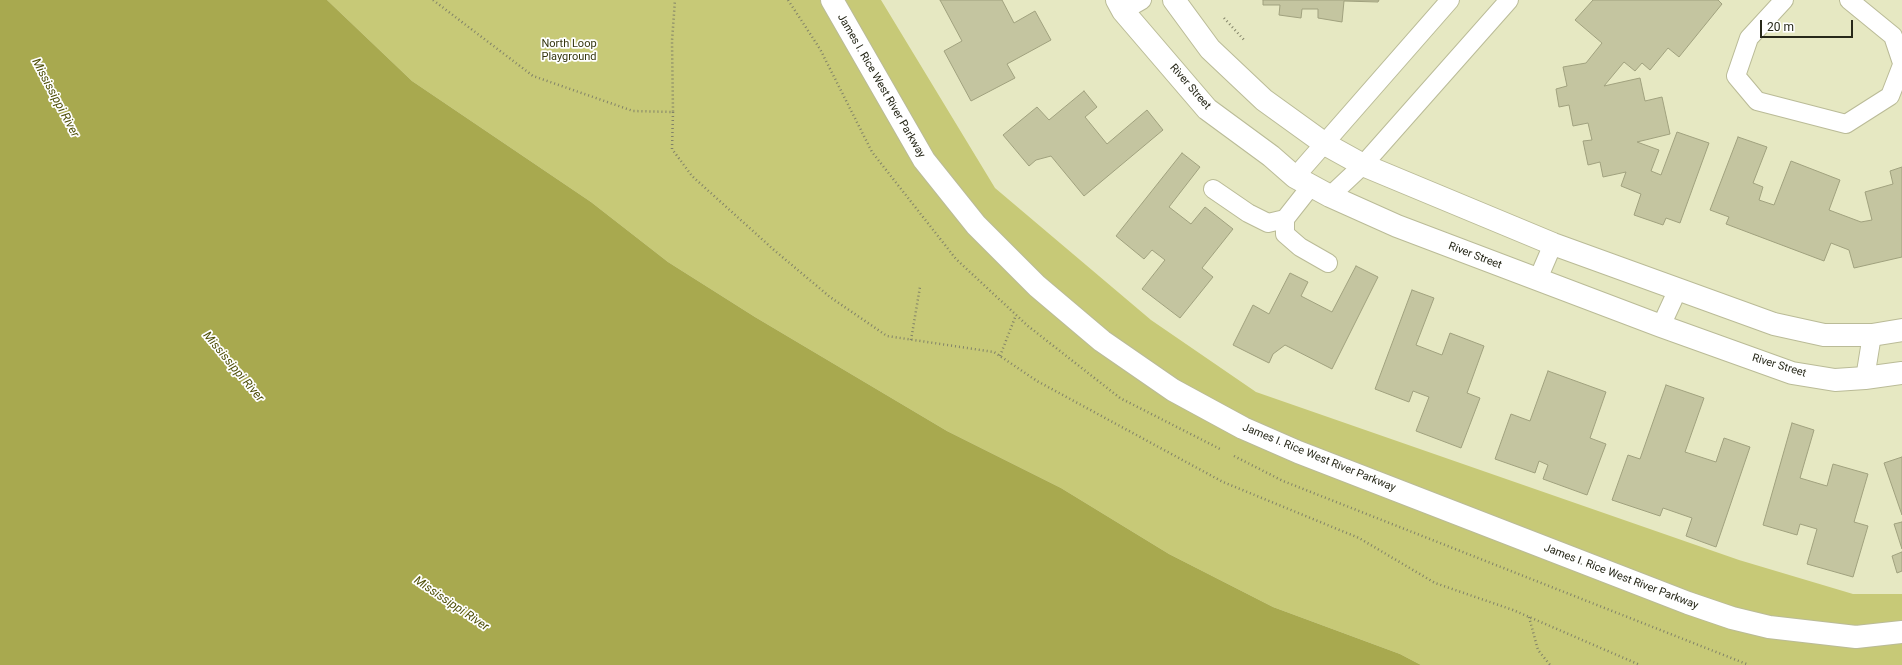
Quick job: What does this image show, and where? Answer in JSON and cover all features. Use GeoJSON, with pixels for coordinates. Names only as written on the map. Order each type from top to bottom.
{"type":"FeatureCollection","features":[{"type":"Feature","properties":{"kind":"street","name":"James I. Rice West River Parkway"},"geometry":{"type":"LineString","coordinates":[[832,0],[924,160],[976,225],[1037,286],[1078,321],[1102,341],[1173,390],[1243,428],[1298,452],[1717,613],[1769,627],[1856,637],[1902,632]]}},
{"type":"Feature","properties":{"kind":"street"},"geometry":{"type":"LineString","coordinates":[[1174,0],[1210,50],[1264,100],[1325,144],[1363,166],[1552,244],[1774,324],[1824,335],[1872,335],[1902,330]]}},
{"type":"Feature","properties":{"kind":"street","name":"River Street"},"geometry":{"type":"LineString","coordinates":[[1120,5],[1207,109],[1303,181],[1330,196],[1397,226],[1661,326],[1792,373],[1835,380],[1902,373]]}},
{"type":"Feature","properties":{"kind":"lane"},"geometry":{"type":"LineString","coordinates":[[1120,5],[1142,0]]}},
{"type":"Feature","properties":{"kind":"lane"},"geometry":{"type":"LineString","coordinates":[[1328,263],[1300,247],[1284,234],[1285,219],[1303,181],[1325,144],[1450,0]]}},
{"type":"Feature","properties":{"kind":"lane"},"geometry":{"type":"LineString","coordinates":[[1330,196],[1363,166],[1509,0]]}},
{"type":"Feature","properties":{"kind":"lane"},"geometry":{"type":"LineString","coordinates":[[1784,0],[1749,38],[1736,76],[1757,100],[1846,124],[1890,96],[1902,64],[1893,36],[1849,0]]}},
{"type":"Feature","properties":{"kind":"lane"},"geometry":{"type":"LineString","coordinates":[[1213,189],[1248,213],[1268,224],[1285,219]]}},
{"type":"Feature","properties":{"kind":"lane"},"geometry":{"type":"LineString","coordinates":[[1538,279],[1552,244]]}},
{"type":"Feature","properties":{"kind":"lane"},"geometry":{"type":"LineString","coordinates":[[1661,326],[1678,289]]}},
{"type":"Feature","properties":{"kind":"lane"},"geometry":{"type":"LineString","coordinates":[[1865,378],[1872,335]]}},
{"type":"Feature","properties":{"kind":"path"},"geometry":{"type":"LineString","coordinates":[[433,0],[532,76],[632,111],[673,112]]}},
{"type":"Feature","properties":{"kind":"path"},"geometry":{"type":"LineString","coordinates":[[675,0],[672,42],[672,149],[692,176],[774,250],[830,297],[887,336],[994,352],[1037,381],[1223,482],[1359,538],[1435,583],[1529,617],[1640,665]]}},
{"type":"Feature","properties":{"kind":"path"},"geometry":{"type":"LineString","coordinates":[[1222,16],[1247,44]]}},
{"type":"Feature","properties":{"kind":"path"},"geometry":{"type":"LineString","coordinates":[[912,340],[920,287]]}},
{"type":"Feature","properties":{"kind":"path"},"geometry":{"type":"LineString","coordinates":[[1000,356],[1016,315]]}},
{"type":"Feature","properties":{"kind":"path"},"geometry":{"type":"LineString","coordinates":[[1529,617],[1538,650],[1550,665]]}},
{"type":"Feature","properties":{"kind":"green space","name":"North Loop Playground"},"geometry":{"type":"Polygon","coordinates":[[[327,0],[881,0],[995,188],[1151,320],[1256,392],[1739,560],[1853,594],[1902,594],[1902,665],[1421,665],[1400,654],[1273,607],[1169,554],[1061,488],[947,431],[755,317],[668,262],[591,202],[412,81],[327,0]]]}},
{"type":"Feature","properties":{"kind":"water","name":"Mississippi River"},"geometry":{"type":"Polygon","coordinates":[[[0,0],[327,0],[412,81],[591,202],[668,262],[755,317],[947,431],[1061,488],[1169,554],[1273,607],[1400,654],[1421,665],[0,665],[0,0]]]}},
{"type":"Feature","properties":{"kind":"building"},"geometry":{"type":"Polygon","coordinates":[[[940,0],[1002,0],[1014,23],[1035,11],[1051,40],[1007,64],[1015,78],[971,101],[944,51],[962,41],[940,0]]]}},
{"type":"Feature","properties":{"kind":"building"},"geometry":{"type":"Polygon","coordinates":[[[1263,0],[1379,0],[1378,2],[1344,1],[1342,22],[1318,18],[1318,9],[1302,9],[1301,18],[1279,15],[1280,5],[1263,5],[1263,0]]]}},
{"type":"Feature","properties":{"kind":"building"},"geometry":{"type":"Polygon","coordinates":[[[1593,0],[1718,0],[1722,4],[1679,57],[1668,48],[1650,70],[1642,63],[1635,71],[1624,62],[1604,86],[1640,78],[1645,101],[1662,97],[1670,134],[1637,142],[1659,150],[1651,171],[1661,175],[1677,132],[1709,143],[1680,223],[1666,218],[1663,225],[1634,215],[1641,194],[1621,186],[1626,172],[1603,177],[1600,162],[1588,165],[1583,141],[1592,140],[1588,123],[1573,126],[1569,105],[1559,107],[1556,89],[1567,86],[1563,67],[1586,63],[1602,43],[1575,20],[1593,0]]]}},
{"type":"Feature","properties":{"kind":"building"},"geometry":{"type":"Polygon","coordinates":[[[1084,91],[1097,107],[1085,117],[1107,144],[1147,110],[1163,130],[1084,196],[1051,156],[1036,160],[1029,166],[1003,135],[1037,107],[1049,120],[1084,91]]]}},
{"type":"Feature","properties":{"kind":"building"},"geometry":{"type":"Polygon","coordinates":[[[1738,137],[1767,147],[1753,183],[1763,187],[1759,200],[1774,205],[1791,161],[1840,180],[1829,210],[1861,222],[1872,220],[1865,192],[1893,184],[1890,171],[1902,167],[1902,257],[1854,268],[1849,250],[1831,243],[1824,261],[1726,224],[1729,217],[1710,210],[1738,137]]]}},
{"type":"Feature","properties":{"kind":"building"},"geometry":{"type":"Polygon","coordinates":[[[1182,153],[1200,167],[1169,207],[1191,224],[1205,207],[1233,229],[1202,268],[1213,277],[1180,318],[1142,289],[1165,260],[1152,250],[1144,259],[1116,236],[1182,153]]]}},
{"type":"Feature","properties":{"kind":"building"},"geometry":{"type":"Polygon","coordinates":[[[1356,266],[1378,277],[1332,369],[1285,345],[1273,354],[1269,363],[1233,345],[1253,305],[1269,314],[1290,273],[1308,282],[1301,296],[1332,312],[1356,266]]]}},
{"type":"Feature","properties":{"kind":"building"},"geometry":{"type":"Polygon","coordinates":[[[1412,290],[1434,298],[1416,345],[1442,355],[1450,333],[1484,346],[1467,393],[1480,398],[1461,448],[1416,431],[1429,397],[1413,391],[1409,402],[1375,389],[1412,290]]]}},
{"type":"Feature","properties":{"kind":"building"},"geometry":{"type":"Polygon","coordinates":[[[1548,371],[1606,392],[1590,438],[1606,444],[1587,495],[1543,479],[1548,465],[1539,461],[1535,473],[1495,459],[1511,414],[1530,421],[1548,371]]]}},
{"type":"Feature","properties":{"kind":"building"},"geometry":{"type":"Polygon","coordinates":[[[1666,385],[1704,398],[1685,452],[1716,462],[1724,438],[1750,447],[1716,547],[1686,536],[1692,518],[1663,508],[1660,516],[1612,500],[1628,455],[1640,459],[1666,385]]]}},
{"type":"Feature","properties":{"kind":"building"},"geometry":{"type":"Polygon","coordinates":[[[1792,423],[1814,430],[1800,478],[1827,486],[1833,464],[1868,474],[1854,522],[1868,526],[1853,577],[1807,564],[1817,529],[1800,524],[1797,535],[1763,525],[1792,423]]]}},
{"type":"Feature","properties":{"kind":"building"},"geometry":{"type":"Polygon","coordinates":[[[1902,457],[1902,515],[1884,463],[1902,457]]]}},
{"type":"Feature","properties":{"kind":"building"},"geometry":{"type":"Polygon","coordinates":[[[1902,522],[1902,549],[1894,524],[1902,522]]]}},
{"type":"Feature","properties":{"kind":"building"},"geometry":{"type":"Polygon","coordinates":[[[1902,552],[1902,571],[1897,573],[1892,556],[1902,552]]]}}]}
